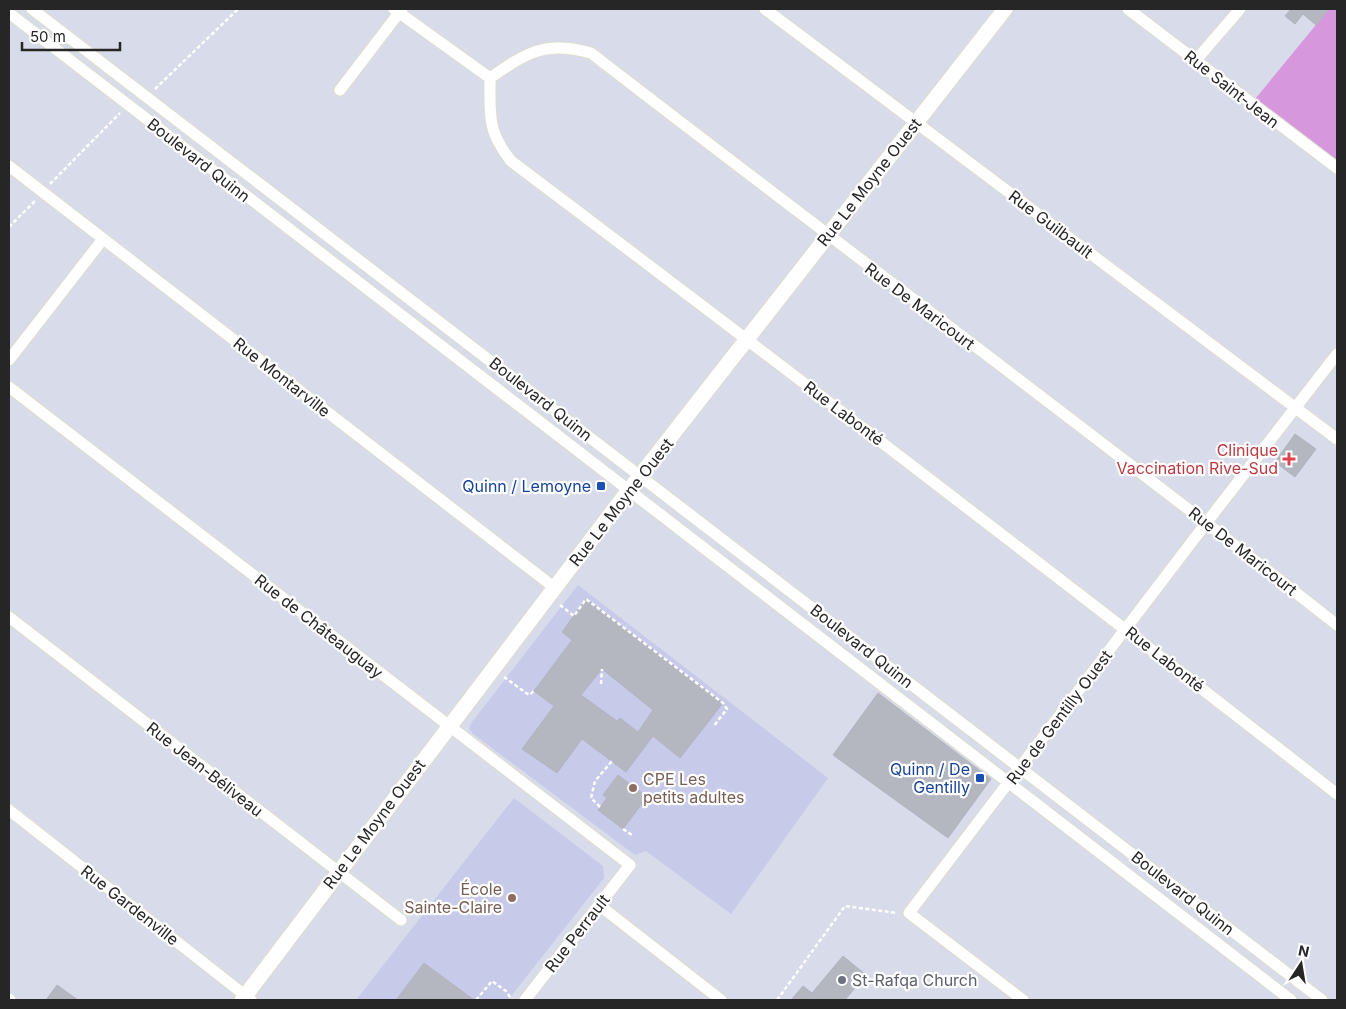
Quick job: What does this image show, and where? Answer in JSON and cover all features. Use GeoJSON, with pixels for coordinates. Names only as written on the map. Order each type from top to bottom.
{"type":"FeatureCollection","features":[{"type":"Feature","properties":{"kind":"street","name":"Boulevard Quinn"},"geometry":{"type":"LineString","coordinates":[[32,9],[1322,1000]]}},
{"type":"Feature","properties":{"kind":"street","name":"Rue Guilbault"},"geometry":{"type":"LineString","coordinates":[[765,9],[1337,439]]}},
{"type":"Feature","properties":{"kind":"street","name":"Rue Le Moyne Ouest"},"geometry":{"type":"LineString","coordinates":[[246,999],[338,872],[448,726],[629,490],[1005,9]]}},
{"type":"Feature","properties":{"kind":"street","name":"Rue Saint-Jean"},"geometry":{"type":"LineString","coordinates":[[1128,9],[1337,168]]}},
{"type":"Feature","properties":{"kind":"street"},"geometry":{"type":"LineString","coordinates":[[1196,60],[1240,9]]}},
{"type":"Feature","properties":{"kind":"street"},"geometry":{"type":"LineString","coordinates":[[340,90],[398,10],[490,78]]}},
{"type":"Feature","properties":{"kind":"street","name":"Boulevard Quinn"},"geometry":{"type":"LineString","coordinates":[[9,13],[1291,1000]]}},
{"type":"Feature","properties":{"kind":"street","name":"Rue De Maricourt"},"geometry":{"type":"LineString","coordinates":[[490,78],[520,57],[541,49],[569,47],[591,53],[828,236],[1206,522],[1337,625]]}},
{"type":"Feature","properties":{"kind":"street","name":"Rue Labonté"},"geometry":{"type":"LineString","coordinates":[[490,78],[490,116],[492,125],[497,143],[511,161],[748,339],[1127,629],[1337,794]]}},
{"type":"Feature","properties":{"kind":"street","name":"Rue Montarville"},"geometry":{"type":"LineString","coordinates":[[9,166],[552,592]]}},
{"type":"Feature","properties":{"kind":"street"},"geometry":{"type":"LineString","coordinates":[[9,360],[103,239]]}},
{"type":"Feature","properties":{"kind":"street"},"geometry":{"type":"LineString","coordinates":[[390,306],[401,291]]}},
{"type":"Feature","properties":{"kind":"street","name":"Rue de Gentilly Ouest"},"geometry":{"type":"LineString","coordinates":[[909,913],[1127,629],[1206,522],[1337,354]]}},
{"type":"Feature","properties":{"kind":"street","name":"Rue de Châteauguay"},"geometry":{"type":"LineString","coordinates":[[9,387],[630,865]]}},
{"type":"Feature","properties":{"kind":"street","name":"Rue Jean-Béliveau"},"geometry":{"type":"LineString","coordinates":[[9,617],[400,920]]}},
{"type":"Feature","properties":{"kind":"street","name":"Rue Gardenville"},"geometry":{"type":"LineString","coordinates":[[9,810],[246,999]]}},
{"type":"Feature","properties":{"kind":"street","name":"Rue Perrault"},"geometry":{"type":"LineString","coordinates":[[525,1000],[630,865]]}},
{"type":"Feature","properties":{"kind":"street"},"geometry":{"type":"LineString","coordinates":[[599,905],[721,1000]]}},
{"type":"Feature","properties":{"kind":"street"},"geometry":{"type":"LineString","coordinates":[[909,913],[1024,1000]]}},
{"type":"Feature","properties":{"kind":"path"},"geometry":{"type":"LineString","coordinates":[[151,93],[238,9]]}},
{"type":"Feature","properties":{"kind":"path"},"geometry":{"type":"LineString","coordinates":[[49,186],[125,108]]}},
{"type":"Feature","properties":{"kind":"path"},"geometry":{"type":"LineString","coordinates":[[9,227],[38,198]]}},
{"type":"Feature","properties":{"kind":"path"},"geometry":{"type":"LineString","coordinates":[[552,592],[574,616],[586,599],[723,703],[727,709],[713,727]]}},
{"type":"Feature","properties":{"kind":"path"},"geometry":{"type":"LineString","coordinates":[[493,668],[529,695],[534,691]]}},
{"type":"Feature","properties":{"kind":"path"},"geometry":{"type":"LineString","coordinates":[[601,684],[602,669]]}},
{"type":"Feature","properties":{"kind":"path"},"geometry":{"type":"LineString","coordinates":[[600,807],[591,798],[595,781],[612,761]]}},
{"type":"Feature","properties":{"kind":"path"},"geometry":{"type":"LineString","coordinates":[[623,829],[632,835]]}},
{"type":"Feature","properties":{"kind":"path"},"geometry":{"type":"LineString","coordinates":[[777,1000],[845,906],[909,913]]}},
{"type":"Feature","properties":{"kind":"path"},"geometry":{"type":"LineString","coordinates":[[476,1000],[492,981],[506,991],[512,1000]]}},
{"type":"Feature","properties":{"kind":"shaded area"},"geometry":{"type":"Polygon","coordinates":[[[1329,9],[1337,9],[1337,168],[1251,104],[1329,9]]]}},
{"type":"Feature","properties":{"kind":"shaded area"},"geometry":{"type":"Polygon","coordinates":[[[578,585],[828,778],[731,914],[646,851],[635,855],[472,733],[469,728],[578,585]]]}},
{"type":"Feature","properties":{"kind":"shaded area","name":"École Sainte-Claire"},"geometry":{"type":"Polygon","coordinates":[[[514,798],[603,866],[604,878],[508,1000],[356,1000],[514,798]]]}},
{"type":"Feature","properties":{"kind":"building"},"geometry":{"type":"Polygon","coordinates":[[[1291,9],[1329,9],[1316,25],[1303,14],[1295,24],[1285,16],[1291,9]]]}},
{"type":"Feature","properties":{"kind":"building"},"geometry":{"type":"Polygon","coordinates":[[[1295,434],[1316,449],[1295,477],[1275,462],[1295,434]]]}},
{"type":"Feature","properties":{"kind":"building"},"geometry":{"type":"Polygon","coordinates":[[[586,599],[723,703],[680,758],[653,736],[626,772],[582,739],[557,773],[522,749],[554,706],[534,691],[572,640],[562,632],[586,599]],[[602,669],[581,695],[617,721],[620,718],[638,732],[653,710],[602,669]]]}},
{"type":"Feature","properties":{"kind":"building"},"geometry":{"type":"Polygon","coordinates":[[[878,693],[991,779],[948,838],[833,755],[878,693]]]}},
{"type":"Feature","properties":{"kind":"building"},"geometry":{"type":"Polygon","coordinates":[[[618,775],[647,797],[623,829],[598,810],[607,798],[603,795],[618,775]]]}},
{"type":"Feature","properties":{"kind":"building","name":"St-Rafqa Church"},"geometry":{"type":"Polygon","coordinates":[[[843,956],[866,975],[845,1000],[791,1000],[803,986],[812,993],[843,956]]]}},
{"type":"Feature","properties":{"kind":"building"},"geometry":{"type":"Polygon","coordinates":[[[424,963],[474,1000],[396,1000],[424,963]]]}},
{"type":"Feature","properties":{"kind":"building"},"geometry":{"type":"Polygon","coordinates":[[[57,985],[78,1000],[46,1000],[57,985]]]}},
{"type":"Feature","properties":{"kind":"place","name":"Clinique Vaccination Rive-Sud"},"geometry":{"type":"Point","coordinates":[1289,459]}},
{"type":"Feature","properties":{"kind":"place","name":"Quinn / Lemoyne"},"geometry":{"type":"Point","coordinates":[601,486]}},
{"type":"Feature","properties":{"kind":"place","name":"Quinn / De Gentilly"},"geometry":{"type":"Point","coordinates":[980,778]}},
{"type":"Feature","properties":{"kind":"place","name":"CPE Les petits adultes"},"geometry":{"type":"Point","coordinates":[633,788]}},
{"type":"Feature","properties":{"kind":"place","name":"École Sainte-Claire"},"geometry":{"type":"Point","coordinates":[512,898]}},
{"type":"Feature","properties":{"kind":"place","name":"St-Rafqa Church"},"geometry":{"type":"Point","coordinates":[842,980]}}]}
